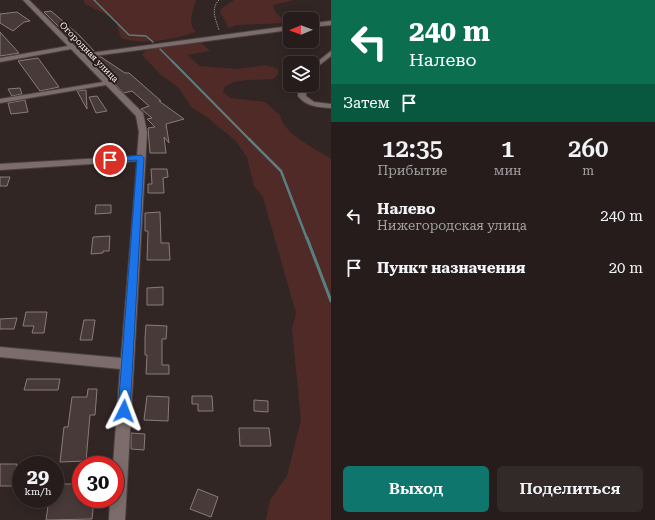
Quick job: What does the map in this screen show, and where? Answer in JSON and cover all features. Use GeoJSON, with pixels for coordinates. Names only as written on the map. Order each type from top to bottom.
{"type":"FeatureCollection","features":[{"type":"Feature","properties":{"kind":"street","name":"Огородная улица"},"geometry":{"type":"LineString","coordinates":[[26,0],[140,115],[143,132],[141,158]]}},
{"type":"Feature","properties":{"kind":"street"},"geometry":{"type":"LineString","coordinates":[[319,24],[330,23]]}},
{"type":"Feature","properties":{"kind":"street"},"geometry":{"type":"LineString","coordinates":[[80,56],[283,29]]}},
{"type":"Feature","properties":{"kind":"street"},"geometry":{"type":"LineString","coordinates":[[0,60],[73,47]]}},
{"type":"Feature","properties":{"kind":"street"},"geometry":{"type":"LineString","coordinates":[[319,63],[331,53]]}},
{"type":"Feature","properties":{"kind":"street"},"geometry":{"type":"LineString","coordinates":[[0,101],[107,83]]}},
{"type":"Feature","properties":{"kind":"street"},"geometry":{"type":"LineString","coordinates":[[302,92],[302,96],[307,102],[315,105],[331,106]]}},
{"type":"Feature","properties":{"kind":"street"},"geometry":{"type":"LineString","coordinates":[[0,167],[141,158],[126,364],[117,520]]}},
{"type":"Feature","properties":{"kind":"street"},"geometry":{"type":"LineString","coordinates":[[0,352],[126,364]]}},
{"type":"Feature","properties":{"kind":"path"},"geometry":{"type":"LineString","coordinates":[[214,38],[220,33],[214,13],[215,4],[219,0]]}},
{"type":"Feature","properties":{"kind":"shaded area"},"geometry":{"type":"Polygon","coordinates":[[[84,0],[196,0],[191,21],[196,32],[158,41],[139,41],[121,38],[115,19],[85,4],[84,0]]]}},
{"type":"Feature","properties":{"kind":"shaded area"},"geometry":{"type":"Polygon","coordinates":[[[234,0],[295,0],[273,5],[275,12],[283,19],[283,23],[237,25],[228,28],[220,13],[221,9],[234,0]]]}},
{"type":"Feature","properties":{"kind":"shaded area"},"geometry":{"type":"Polygon","coordinates":[[[200,42],[210,51],[187,55],[200,66],[237,69],[266,65],[278,69],[278,74],[273,79],[234,82],[225,86],[223,92],[230,98],[265,102],[280,115],[282,122],[293,134],[331,159],[331,520],[266,520],[270,500],[287,476],[301,420],[292,329],[296,313],[263,197],[254,186],[247,157],[235,140],[204,115],[192,108],[179,88],[160,74],[142,55],[146,50],[200,42]]]}},
{"type":"Feature","properties":{"kind":"building"},"geometry":{"type":"Polygon","coordinates":[[[51,11],[79,35],[94,51],[84,52],[44,12],[51,11]]]}},
{"type":"Feature","properties":{"kind":"building"},"geometry":{"type":"Polygon","coordinates":[[[17,12],[30,21],[24,22],[13,31],[0,23],[0,14],[17,12]]]}},
{"type":"Feature","properties":{"kind":"building"},"geometry":{"type":"Polygon","coordinates":[[[0,32],[19,53],[0,56],[0,32]]]}},
{"type":"Feature","properties":{"kind":"building"},"geometry":{"type":"Polygon","coordinates":[[[101,57],[125,73],[129,73],[161,101],[159,101],[184,119],[166,124],[169,143],[164,137],[166,153],[150,153],[148,128],[155,127],[147,119],[152,118],[141,109],[149,106],[132,91],[124,93],[89,58],[101,57]]]}},
{"type":"Feature","properties":{"kind":"building"},"geometry":{"type":"Polygon","coordinates":[[[38,58],[59,87],[40,91],[18,61],[38,58]]]}},
{"type":"Feature","properties":{"kind":"building"},"geometry":{"type":"Polygon","coordinates":[[[20,88],[22,94],[12,96],[8,89],[20,88]]]}},
{"type":"Feature","properties":{"kind":"building"},"geometry":{"type":"Polygon","coordinates":[[[86,90],[87,109],[77,91],[86,90]]]}},
{"type":"Feature","properties":{"kind":"building"},"geometry":{"type":"Polygon","coordinates":[[[97,96],[107,111],[96,113],[89,97],[97,96]]]}},
{"type":"Feature","properties":{"kind":"building"},"geometry":{"type":"Polygon","coordinates":[[[25,100],[28,112],[11,114],[8,103],[25,100]]]}},
{"type":"Feature","properties":{"kind":"building"},"geometry":{"type":"Polygon","coordinates":[[[151,169],[167,169],[168,177],[163,178],[164,193],[148,193],[148,184],[152,184],[151,169]]]}},
{"type":"Feature","properties":{"kind":"building"},"geometry":{"type":"Polygon","coordinates":[[[0,177],[10,177],[7,186],[0,186],[0,177]]]}},
{"type":"Feature","properties":{"kind":"building"},"geometry":{"type":"Polygon","coordinates":[[[96,205],[111,205],[111,213],[95,214],[96,205]]]}},
{"type":"Feature","properties":{"kind":"building"},"geometry":{"type":"Polygon","coordinates":[[[160,212],[161,243],[169,243],[170,260],[147,260],[148,231],[145,231],[145,213],[160,212]]]}},
{"type":"Feature","properties":{"kind":"building"},"geometry":{"type":"Polygon","coordinates":[[[110,236],[109,251],[91,254],[93,237],[110,236]]]}},
{"type":"Feature","properties":{"kind":"building"},"geometry":{"type":"Polygon","coordinates":[[[163,287],[163,305],[147,305],[147,288],[163,287]]]}},
{"type":"Feature","properties":{"kind":"building"},"geometry":{"type":"Polygon","coordinates":[[[26,312],[47,312],[44,333],[32,333],[34,326],[23,326],[26,312]]]}},
{"type":"Feature","properties":{"kind":"building"},"geometry":{"type":"Polygon","coordinates":[[[17,318],[14,329],[0,329],[0,319],[17,318]]]}},
{"type":"Feature","properties":{"kind":"building"},"geometry":{"type":"Polygon","coordinates":[[[84,320],[95,320],[92,340],[80,340],[84,320]]]}},
{"type":"Feature","properties":{"kind":"building"},"geometry":{"type":"Polygon","coordinates":[[[146,325],[167,326],[166,339],[162,339],[162,365],[169,365],[169,374],[146,374],[146,325]]]}},
{"type":"Feature","properties":{"kind":"building"},"geometry":{"type":"Polygon","coordinates":[[[27,379],[60,379],[58,390],[24,390],[27,379]]]}},
{"type":"Feature","properties":{"kind":"building"},"geometry":{"type":"Polygon","coordinates":[[[88,389],[97,389],[95,415],[90,415],[86,456],[72,456],[72,462],[64,462],[64,456],[61,456],[64,427],[68,427],[72,397],[87,397],[88,389]]]}},
{"type":"Feature","properties":{"kind":"building"},"geometry":{"type":"Polygon","coordinates":[[[147,396],[169,397],[168,421],[144,420],[147,396]]]}},
{"type":"Feature","properties":{"kind":"building"},"geometry":{"type":"Polygon","coordinates":[[[192,396],[212,396],[213,411],[198,411],[198,404],[192,404],[192,396]]]}},
{"type":"Feature","properties":{"kind":"building"},"geometry":{"type":"Polygon","coordinates":[[[254,400],[268,401],[268,412],[254,411],[254,400]]]}},
{"type":"Feature","properties":{"kind":"building"},"geometry":{"type":"Polygon","coordinates":[[[239,428],[269,428],[271,446],[240,446],[239,428]]]}},
{"type":"Feature","properties":{"kind":"building"},"geometry":{"type":"Polygon","coordinates":[[[131,433],[145,434],[144,450],[131,449],[131,433]]]}},
{"type":"Feature","properties":{"kind":"building"},"geometry":{"type":"Polygon","coordinates":[[[0,464],[12,464],[12,486],[0,486],[0,464]]]}},
{"type":"Feature","properties":{"kind":"building"},"geometry":{"type":"Polygon","coordinates":[[[64,484],[72,484],[72,508],[93,508],[92,519],[46,520],[48,508],[64,508],[64,484]]]}},
{"type":"Feature","properties":{"kind":"building"},"geometry":{"type":"Polygon","coordinates":[[[198,489],[218,497],[211,517],[190,509],[198,489]]]}},
{"type":"Feature","properties":{"kind":"waterway"},"geometry":{"type":"LineString","coordinates":[[94,0],[129,35],[146,36],[153,42]]}},
{"type":"Feature","properties":{"kind":"waterway"},"geometry":{"type":"LineString","coordinates":[[160,49],[172,61]]}},
{"type":"Feature","properties":{"kind":"waterway"},"geometry":{"type":"LineString","coordinates":[[172,61],[250,140]]}},
{"type":"Feature","properties":{"kind":"waterway"},"geometry":{"type":"LineString","coordinates":[[250,140],[281,171],[307,239]]}},
{"type":"Feature","properties":{"kind":"waterway"},"geometry":{"type":"LineString","coordinates":[[307,238],[331,301]]}},
{"type":"Feature","properties":{"kind":"route"},"geometry":{"type":"LineString","coordinates":[[110,160],[141,158],[124,411]]}}]}
